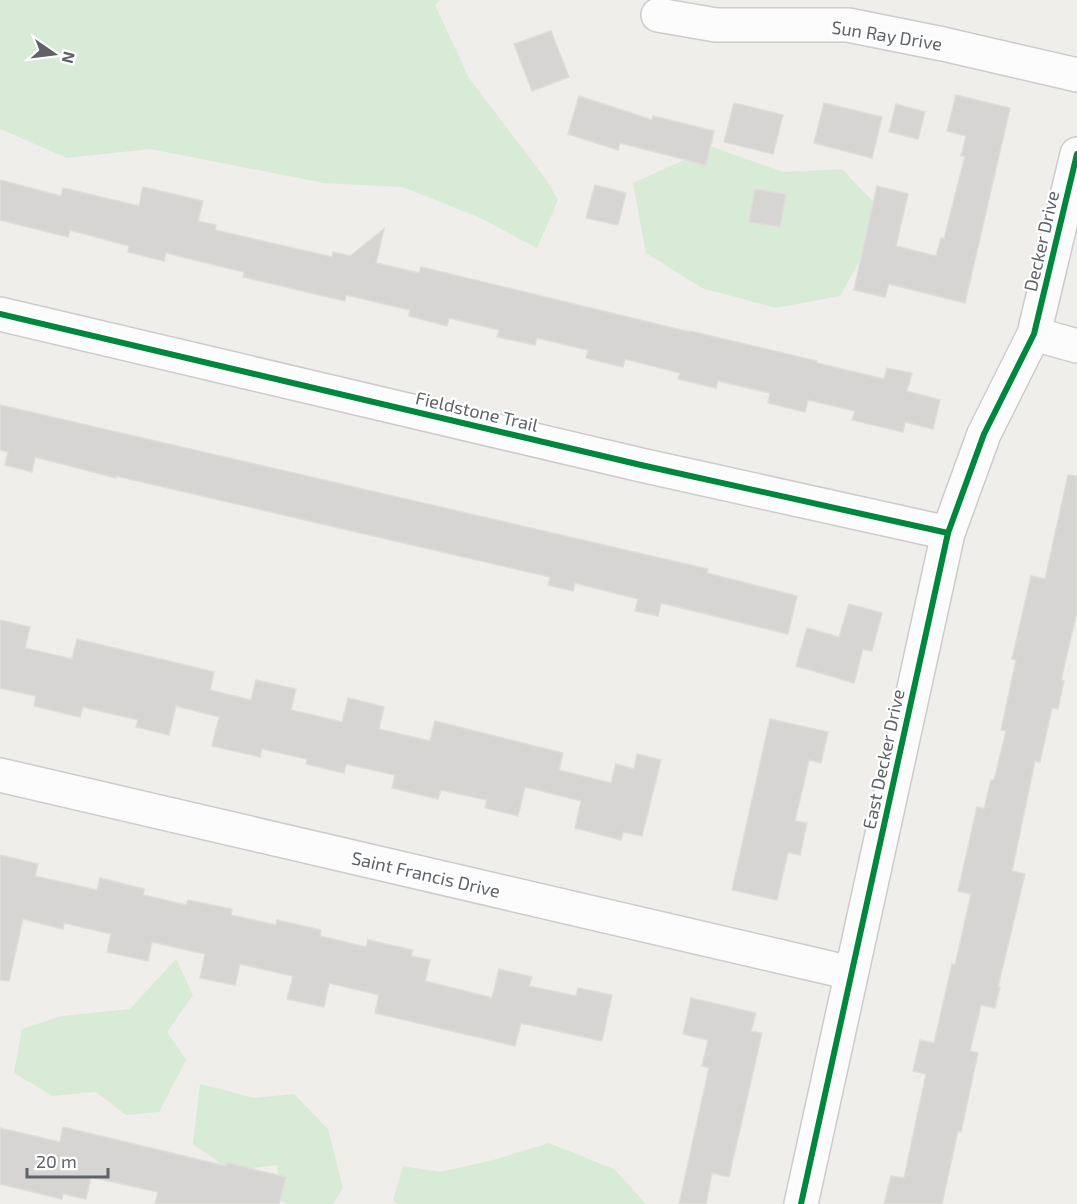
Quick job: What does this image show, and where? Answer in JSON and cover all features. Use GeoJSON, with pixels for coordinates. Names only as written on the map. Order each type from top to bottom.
{"type":"FeatureCollection","features":[{"type":"Feature","properties":{"kind":"street","name":"Sun Ray Drive"},"geometry":{"type":"LineString","coordinates":[[658,15],[716,25],[848,25],[944,44],[1077,75]]}},
{"type":"Feature","properties":{"kind":"street","name":"Decker Drive"},"geometry":{"type":"LineString","coordinates":[[1034,334],[1077,154]]}},
{"type":"Feature","properties":{"kind":"street","name":"Fieldstone Trail"},"geometry":{"type":"LineString","coordinates":[[0,314],[629,462],[948,533]]}},
{"type":"Feature","properties":{"kind":"street"},"geometry":{"type":"LineString","coordinates":[[1034,334],[1077,346]]}},
{"type":"Feature","properties":{"kind":"street","name":"East Decker Drive"},"geometry":{"type":"LineString","coordinates":[[801,1204],[948,533],[984,434],[1034,334]]}},
{"type":"Feature","properties":{"kind":"street","name":"Saint Francis Drive"},"geometry":{"type":"LineString","coordinates":[[0,775],[851,973]]}},
{"type":"Feature","properties":{"kind":"green space"},"geometry":{"type":"Polygon","coordinates":[[[0,0],[441,0],[435,5],[469,78],[545,178],[558,200],[537,248],[478,217],[403,187],[324,183],[150,149],[67,158],[0,129],[0,0]]]}},
{"type":"Feature","properties":{"kind":"green space"},"geometry":{"type":"Polygon","coordinates":[[[713,147],[783,172],[842,169],[885,214],[840,296],[776,308],[702,288],[646,253],[633,183],[713,147]]]}},
{"type":"Feature","properties":{"kind":"green space"},"geometry":{"type":"Polygon","coordinates":[[[176,959],[193,995],[167,1032],[186,1060],[159,1112],[126,1115],[96,1092],[53,1096],[14,1073],[22,1029],[62,1016],[130,1009],[176,959]]]}},
{"type":"Feature","properties":{"kind":"green space"},"geometry":{"type":"Polygon","coordinates":[[[200,1084],[254,1098],[294,1094],[328,1129],[343,1188],[333,1204],[286,1204],[280,1200],[277,1165],[231,1171],[193,1144],[200,1084]]]}},
{"type":"Feature","properties":{"kind":"green space"},"geometry":{"type":"Polygon","coordinates":[[[549,1143],[614,1169],[646,1204],[397,1204],[393,1200],[403,1166],[440,1172],[497,1159],[549,1143]]]}},
{"type":"Feature","properties":{"kind":"building"},"geometry":{"type":"Polygon","coordinates":[[[551,31],[569,77],[532,91],[514,44],[551,31]]]}},
{"type":"Feature","properties":{"kind":"building"},"geometry":{"type":"Polygon","coordinates":[[[956,95],[1010,108],[965,303],[889,284],[885,297],[854,290],[877,186],[908,194],[896,246],[936,256],[941,238],[944,239],[965,156],[961,156],[966,136],[947,131],[956,95]]]}},
{"type":"Feature","properties":{"kind":"building"},"geometry":{"type":"Polygon","coordinates":[[[579,96],[652,120],[653,116],[714,131],[706,165],[620,143],[618,150],[568,134],[579,96]]]}},
{"type":"Feature","properties":{"kind":"building"},"geometry":{"type":"Polygon","coordinates":[[[734,103],[783,115],[773,154],[724,142],[734,103]]]}},
{"type":"Feature","properties":{"kind":"building"},"geometry":{"type":"Polygon","coordinates":[[[824,103],[882,117],[872,158],[814,143],[824,103]]]}},
{"type":"Feature","properties":{"kind":"building"},"geometry":{"type":"Polygon","coordinates":[[[896,104],[925,112],[918,139],[889,132],[896,104]]]}},
{"type":"Feature","properties":{"kind":"building"},"geometry":{"type":"Polygon","coordinates":[[[0,180],[61,196],[63,188],[139,206],[143,187],[203,201],[198,221],[216,225],[215,230],[332,257],[333,252],[350,256],[384,229],[376,263],[419,273],[421,267],[884,379],[887,368],[912,373],[907,391],[940,400],[933,429],[905,422],[903,432],[852,420],[855,411],[808,400],[805,412],[768,403],[770,393],[718,381],[716,388],[678,379],[680,373],[625,359],[623,367],[586,358],[588,350],[537,338],[535,345],[497,337],[499,330],[449,318],[447,326],[409,316],[410,310],[346,295],[345,301],[243,277],[244,272],[166,253],[164,261],[128,252],[129,246],[70,230],[68,237],[0,220],[0,180]]]}},
{"type":"Feature","properties":{"kind":"building"},"geometry":{"type":"Polygon","coordinates":[[[595,185],[626,193],[618,225],[586,218],[595,185]]]}},
{"type":"Feature","properties":{"kind":"building"},"geometry":{"type":"Polygon","coordinates":[[[755,189],[786,194],[780,227],[749,222],[755,189]]]}},
{"type":"Feature","properties":{"kind":"building"},"geometry":{"type":"Polygon","coordinates":[[[0,405],[708,569],[707,573],[797,596],[788,634],[661,603],[658,616],[635,611],[638,599],[575,583],[573,591],[548,585],[550,577],[116,476],[116,478],[35,457],[32,472],[5,465],[8,452],[0,450],[0,405]]]}},
{"type":"Feature","properties":{"kind":"building"},"geometry":{"type":"Polygon","coordinates":[[[1068,475],[1077,476],[1077,612],[1061,680],[1064,681],[1058,709],[1052,708],[1040,762],[1035,761],[1012,871],[1025,874],[995,1008],[981,1005],[970,1051],[978,1053],[942,1204],[884,1204],[891,1176],[904,1178],[926,1074],[913,1071],[920,1040],[934,1043],[952,964],[955,965],[971,894],[958,891],[977,807],[984,809],[991,780],[994,780],[1006,731],[1001,730],[1016,660],[1012,659],[1031,576],[1045,579],[1068,475]]]}},
{"type":"Feature","properties":{"kind":"building"},"geometry":{"type":"Polygon","coordinates":[[[849,604],[882,613],[872,651],[863,649],[854,683],[796,666],[807,628],[839,637],[849,604]]]}},
{"type":"Feature","properties":{"kind":"building"},"geometry":{"type":"Polygon","coordinates":[[[0,620],[30,627],[25,648],[72,659],[77,639],[214,672],[210,690],[251,700],[256,680],[296,689],[291,710],[342,722],[348,698],[384,707],[379,729],[430,741],[435,721],[563,753],[559,770],[611,783],[616,764],[634,769],[637,754],[661,760],[642,836],[623,832],[621,840],[575,828],[581,801],[525,787],[518,816],[485,808],[487,800],[441,790],[438,799],[392,788],[395,775],[346,764],[344,773],[306,764],[307,759],[262,749],[260,757],[212,746],[219,717],[176,706],[169,735],[136,727],[138,720],[83,707],[80,717],[34,706],[36,696],[0,688],[0,620]]]}},
{"type":"Feature","properties":{"kind":"building"},"geometry":{"type":"Polygon","coordinates":[[[770,719],[828,732],[821,763],[809,760],[795,821],[807,823],[800,855],[788,852],[777,900],[732,890],[770,719]]]}},
{"type":"Feature","properties":{"kind":"building"},"geometry":{"type":"Polygon","coordinates":[[[0,855],[38,864],[35,876],[97,890],[100,878],[144,889],[143,895],[186,905],[188,900],[232,909],[231,915],[276,925],[277,920],[321,930],[320,936],[366,947],[368,940],[413,950],[411,956],[430,960],[425,981],[492,998],[499,969],[532,977],[529,986],[576,996],[578,988],[612,995],[602,1041],[521,1023],[515,1046],[375,1013],[379,995],[329,983],[324,1007],[287,999],[293,976],[240,964],[235,985],[200,978],[205,954],[152,942],[148,961],[107,952],[111,934],[64,923],[63,929],[23,919],[9,981],[0,980],[0,855]]]}},
{"type":"Feature","properties":{"kind":"building"},"geometry":{"type":"Polygon","coordinates":[[[691,998],[756,1013],[751,1031],[762,1033],[729,1177],[712,1173],[706,1204],[679,1204],[709,1068],[702,1066],[708,1040],[683,1034],[691,998]]]}},
{"type":"Feature","properties":{"kind":"building"},"geometry":{"type":"Polygon","coordinates":[[[63,1127],[226,1166],[227,1163],[286,1177],[279,1204],[155,1204],[158,1192],[91,1177],[86,1199],[63,1194],[62,1199],[0,1184],[0,1128],[60,1142],[63,1127]]]}},
{"type":"Feature","properties":{"kind":"cycle path"},"geometry":{"type":"LineString","coordinates":[[801,1204],[948,533],[984,434],[1034,334],[1077,154]]}},
{"type":"Feature","properties":{"kind":"cycle path"},"geometry":{"type":"LineString","coordinates":[[0,314],[641,465],[948,533]]}}]}
